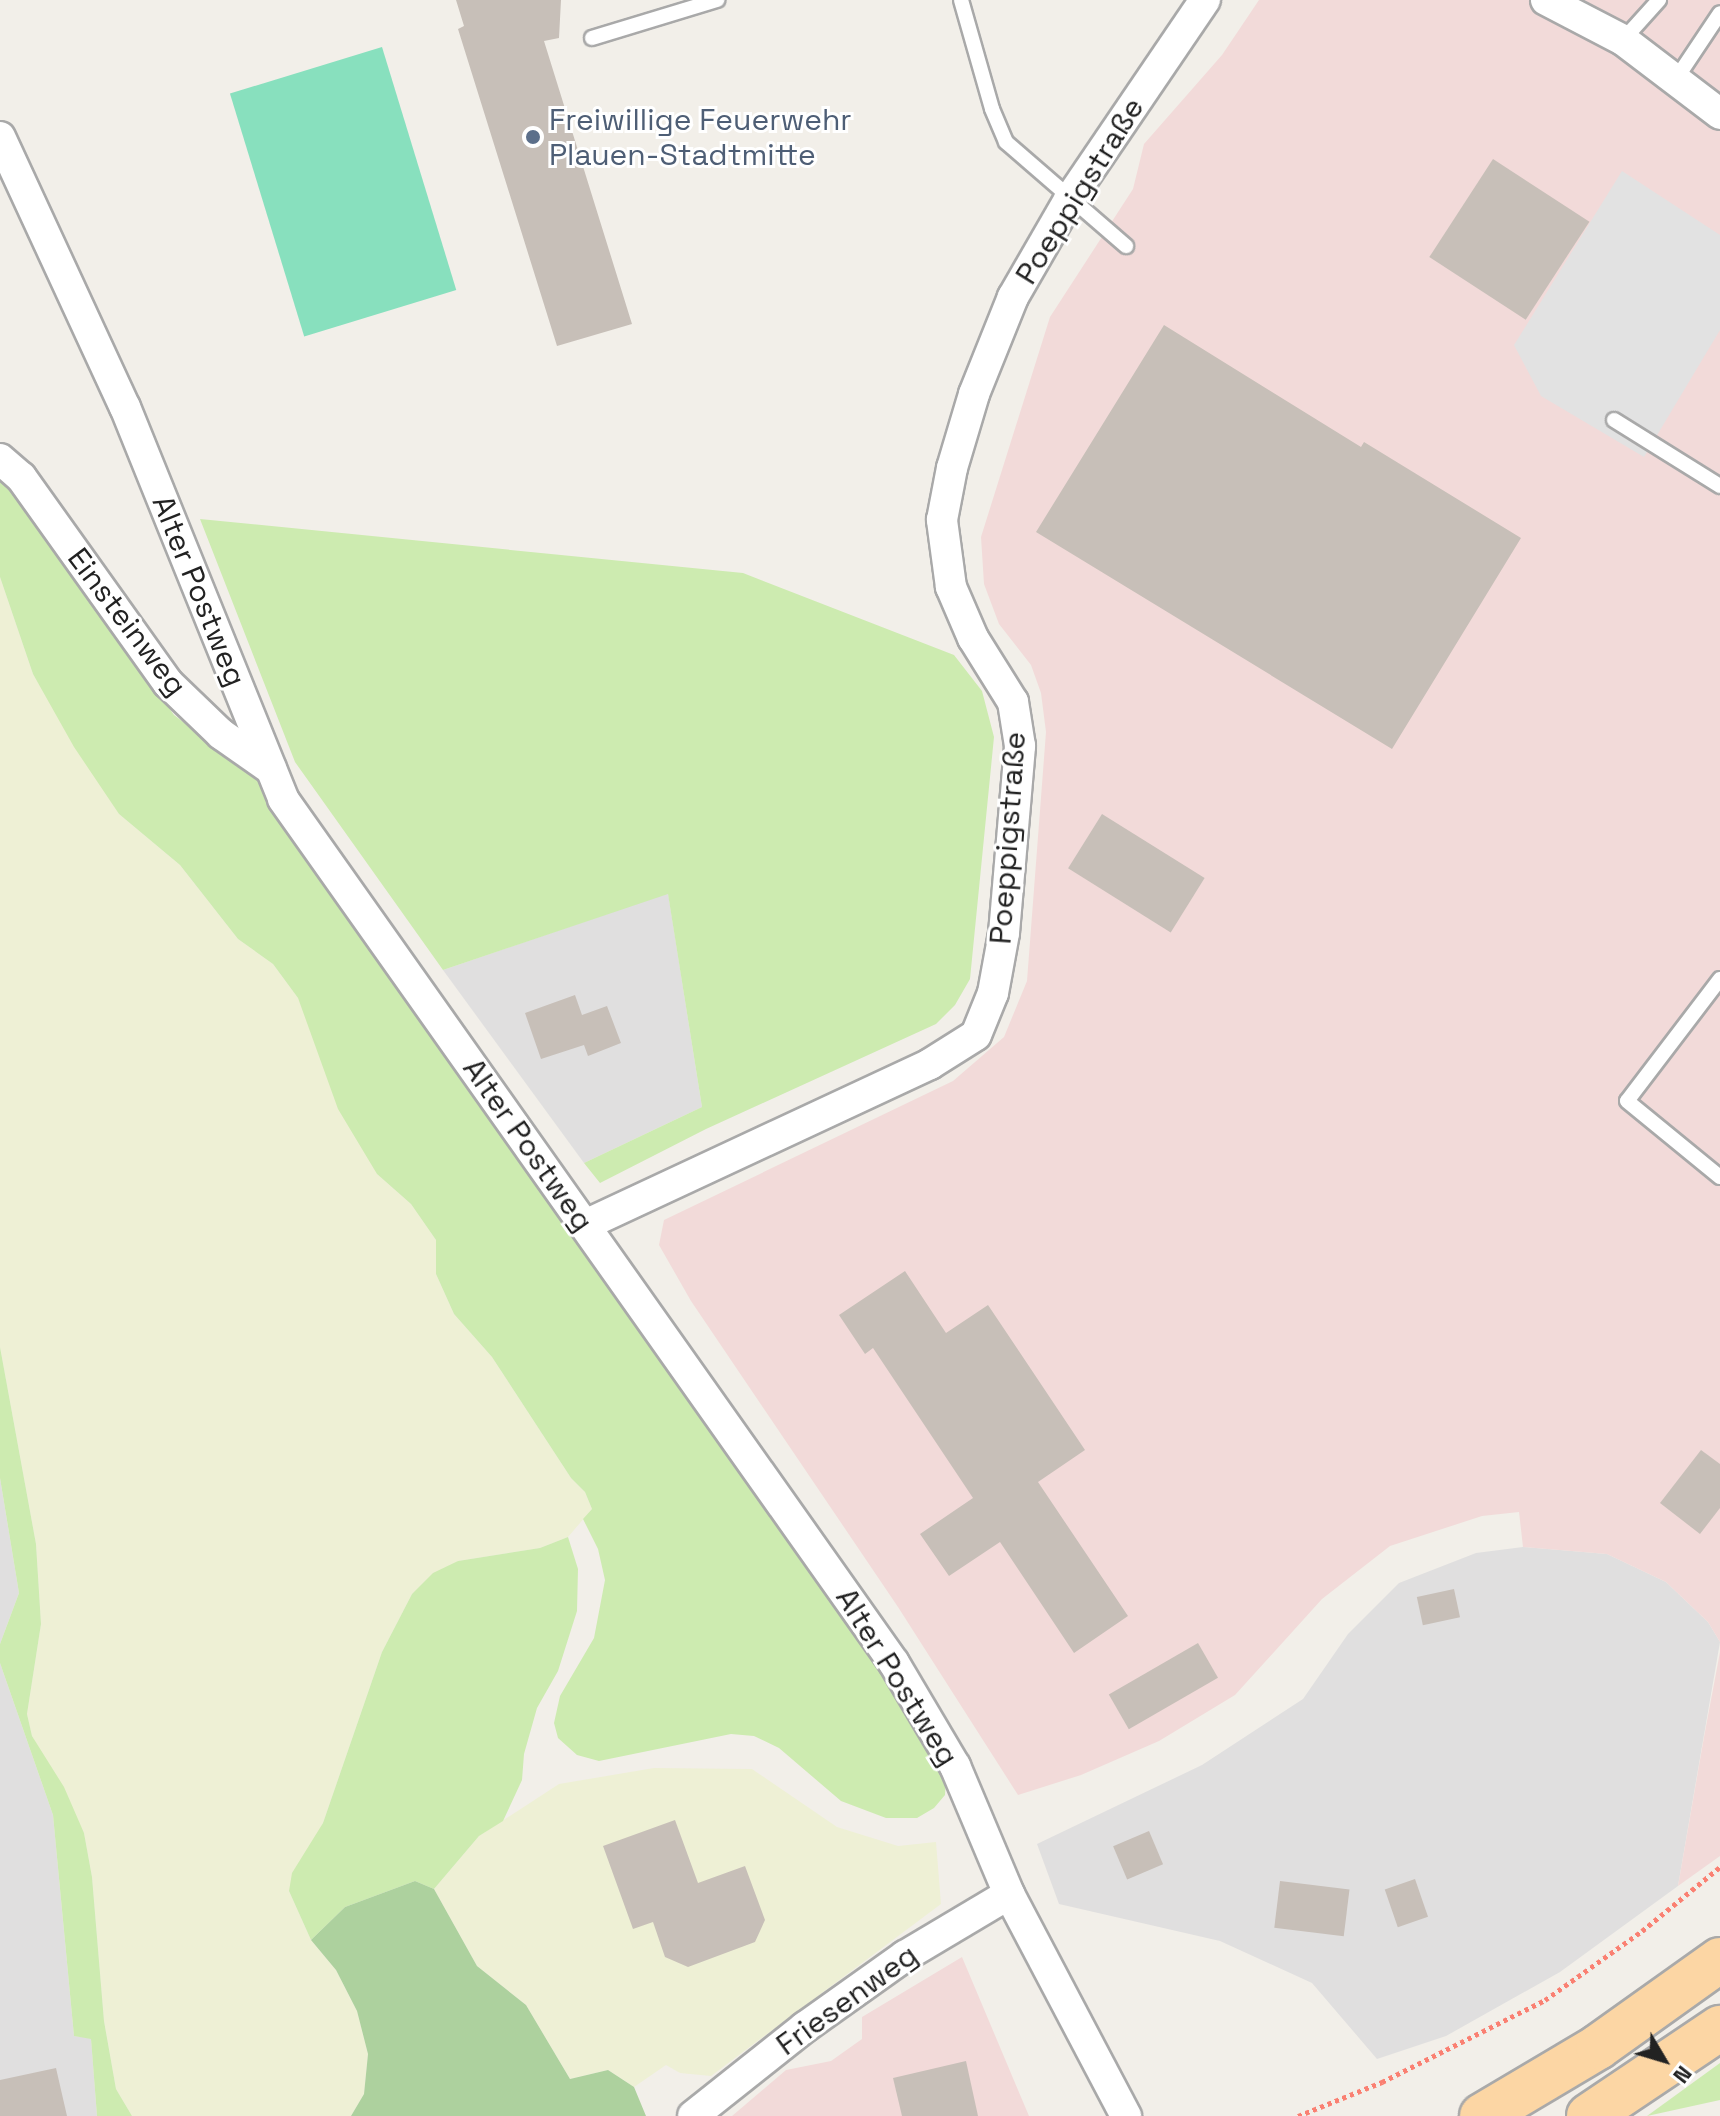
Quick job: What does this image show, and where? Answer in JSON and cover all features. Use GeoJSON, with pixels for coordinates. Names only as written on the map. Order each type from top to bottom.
{"type":"FeatureCollection","features":[{"type":"Feature","properties":{"kind":"main road"},"geometry":{"type":"LineString","coordinates":[[1482,2116],[1598,2047],[1720,1960]]}},
{"type":"Feature","properties":{"kind":"main road"},"geometry":{"type":"LineString","coordinates":[[1589,2116],[1720,2028]]}},
{"type":"Feature","properties":{"kind":"street","name":"Poeppigstraße"},"geometry":{"type":"LineString","coordinates":[[585,1225],[930,1064],[976,1035],[993,993],[1004,933],[1020,746],[1013,702],[973,638],[951,587],[942,520],[952,468],[974,394],[1013,297],[1069,200],[1205,0]]}},
{"type":"Feature","properties":{"kind":"street"},"geometry":{"type":"LineString","coordinates":[[1546,0],[1623,40],[1720,114]]}},
{"type":"Feature","properties":{"kind":"street","name":"Alter Postweg"},"geometry":{"type":"LineString","coordinates":[[0,137],[125,407],[283,799],[894,1663],[955,1766],[1009,1894],[1126,2116]]}},
{"type":"Feature","properties":{"kind":"street","name":"Einsteinweg"},"geometry":{"type":"LineString","coordinates":[[0,459],[21,477],[168,683],[221,734],[271,769]]}},
{"type":"Feature","properties":{"kind":"street","name":"Friesenweg"},"geometry":{"type":"LineString","coordinates":[[693,2116],[805,2027],[905,1956],[1009,1894]]}},
{"type":"Feature","properties":{"kind":"lane"},"geometry":{"type":"LineString","coordinates":[[592,38],[717,0]]}},
{"type":"Feature","properties":{"kind":"lane"},"geometry":{"type":"LineString","coordinates":[[961,0],[992,109],[1006,142],[1069,200],[1126,246]]}},
{"type":"Feature","properties":{"kind":"lane"},"geometry":{"type":"LineString","coordinates":[[1623,40],[1659,0]]}},
{"type":"Feature","properties":{"kind":"lane"},"geometry":{"type":"LineString","coordinates":[[1676,79],[1720,13]]}},
{"type":"Feature","properties":{"kind":"lane"},"geometry":{"type":"LineString","coordinates":[[1614,420],[1720,486]]}},
{"type":"Feature","properties":{"kind":"lane"},"geometry":{"type":"LineString","coordinates":[[1720,979],[1627,1101],[1720,1177]]}},
{"type":"Feature","properties":{"kind":"path"},"geometry":{"type":"LineString","coordinates":[[1298,2116],[1382,2082],[1545,2000],[1642,1931],[1720,1867]]}},
{"type":"Feature","properties":{"kind":"shaded area"},"geometry":{"type":"Polygon","coordinates":[[[1259,0],[1720,0],[1720,1642],[1708,1622],[1666,1582],[1607,1554],[1523,1547],[1519,1512],[1482,1516],[1390,1546],[1322,1599],[1235,1695],[1159,1741],[1081,1775],[1018,1795],[898,1607],[691,1301],[659,1245],[664,1220],[953,1081],[1004,1037],[1027,981],[1046,732],[1041,693],[1031,665],[999,624],[984,584],[981,537],[1050,317],[1133,189],[1144,144],[1222,55],[1259,0]]]}},
{"type":"Feature","properties":{"kind":"shaded area"},"geometry":{"type":"Polygon","coordinates":[[[1622,171],[1720,235],[1720,330],[1644,457],[1541,396],[1514,345],[1622,171]]]}},
{"type":"Feature","properties":{"kind":"shaded area"},"geometry":{"type":"Polygon","coordinates":[[[668,893],[702,1107],[584,1163],[443,970],[668,893]]]}},
{"type":"Feature","properties":{"kind":"shaded area"},"geometry":{"type":"Polygon","coordinates":[[[0,1478],[19,1593],[0,1644],[0,1478]]]}},
{"type":"Feature","properties":{"kind":"shaded area"},"geometry":{"type":"Polygon","coordinates":[[[1523,1547],[1607,1554],[1666,1582],[1708,1622],[1720,1642],[1678,1886],[1560,1972],[1446,2036],[1377,2059],[1312,1983],[1220,1941],[1059,1904],[1037,1844],[1202,1765],[1303,1699],[1348,1634],[1399,1583],[1476,1553],[1523,1547]]]}},
{"type":"Feature","properties":{"kind":"shaded area"},"geometry":{"type":"Polygon","coordinates":[[[1720,1652],[1720,1856],[1678,1886],[1704,1737],[1720,1652]]]}},
{"type":"Feature","properties":{"kind":"shaded area"},"geometry":{"type":"Polygon","coordinates":[[[0,1663],[53,1815],[74,2036],[91,2038],[97,2116],[0,2116],[0,1663]]]}},
{"type":"Feature","properties":{"kind":"shaded area"},"geometry":{"type":"Polygon","coordinates":[[[962,1957],[1029,2116],[732,2116],[786,2070],[831,2061],[862,2039],[862,2017],[962,1957]]]}},
{"type":"Feature","properties":{"kind":"green space"},"geometry":{"type":"Polygon","coordinates":[[[382,47],[456,290],[304,336],[230,93],[382,47]]]}},
{"type":"Feature","properties":{"kind":"green space"},"geometry":{"type":"Polygon","coordinates":[[[0,476],[21,495],[174,715],[264,783],[837,1595],[946,1776],[945,1795],[934,1808],[917,1818],[886,1818],[841,1801],[779,1748],[754,1736],[731,1734],[599,1761],[577,1755],[558,1738],[554,1723],[560,1696],[594,1638],[605,1580],[598,1549],[583,1519],[592,1509],[585,1492],[571,1478],[492,1357],[454,1314],[436,1274],[436,1240],[411,1204],[377,1174],[338,1109],[298,998],[273,964],[238,939],[180,865],[119,814],[74,747],[33,674],[0,577],[0,476]]]}},
{"type":"Feature","properties":{"kind":"green space"},"geometry":{"type":"Polygon","coordinates":[[[200,519],[743,573],[954,655],[982,691],[994,737],[970,979],[955,1005],[936,1024],[706,1129],[600,1183],[584,1163],[702,1107],[668,894],[443,970],[295,762],[200,519]]]}},
{"type":"Feature","properties":{"kind":"green space"},"geometry":{"type":"Polygon","coordinates":[[[0,577],[33,674],[119,814],[180,865],[238,939],[273,964],[298,998],[377,1174],[411,1204],[436,1240],[436,1274],[454,1314],[492,1357],[571,1478],[585,1492],[592,1509],[568,1537],[540,1548],[458,1561],[412,1594],[382,1652],[323,1823],[289,1891],[311,1940],[336,1970],[357,2011],[368,2054],[364,2094],[351,2116],[132,2116],[116,2089],[104,2021],[92,1877],[84,1833],[32,1736],[27,1714],[41,1624],[36,1544],[0,1347],[0,577]]]}},
{"type":"Feature","properties":{"kind":"green space"},"geometry":{"type":"Polygon","coordinates":[[[0,1347],[36,1544],[41,1624],[27,1714],[32,1736],[64,1787],[84,1833],[92,1877],[104,2021],[116,2089],[132,2116],[97,2116],[91,2039],[74,2036],[53,1815],[0,1663],[0,1644],[19,1593],[0,1478],[0,1347]]]}},
{"type":"Feature","properties":{"kind":"green space"},"geometry":{"type":"Polygon","coordinates":[[[568,1537],[578,1569],[577,1611],[558,1671],[537,1708],[524,1754],[522,1780],[503,1821],[479,1836],[434,1889],[415,1881],[345,1907],[311,1940],[289,1891],[292,1873],[323,1823],[382,1652],[412,1594],[433,1573],[458,1561],[540,1548],[568,1537]]]}},
{"type":"Feature","properties":{"kind":"green space"},"geometry":{"type":"Polygon","coordinates":[[[654,1768],[752,1769],[837,1827],[898,1846],[936,1842],[941,1904],[711,2076],[680,2073],[666,2065],[634,2087],[608,2070],[570,2079],[526,2005],[477,1966],[434,1889],[479,1836],[559,1784],[654,1768]]]}},
{"type":"Feature","properties":{"kind":"green space"},"geometry":{"type":"Polygon","coordinates":[[[415,1881],[434,1889],[477,1966],[526,2005],[570,2079],[608,2070],[634,2087],[646,2116],[351,2116],[364,2094],[368,2054],[357,2011],[336,1970],[311,1940],[345,1907],[415,1881]]]}},
{"type":"Feature","properties":{"kind":"green space"},"geometry":{"type":"Polygon","coordinates":[[[1720,2063],[1720,2100],[1647,2116],[1720,2063]]]}},
{"type":"Feature","properties":{"kind":"building"},"geometry":{"type":"Polygon","coordinates":[[[456,0],[561,0],[559,38],[544,41],[632,324],[557,346],[458,29],[464,26],[456,0]]]}},
{"type":"Feature","properties":{"kind":"building"},"geometry":{"type":"Polygon","coordinates":[[[1493,159],[1589,222],[1526,320],[1429,257],[1493,159]]]}},
{"type":"Feature","properties":{"kind":"building"},"geometry":{"type":"Polygon","coordinates":[[[1164,325],[1361,447],[1364,442],[1521,538],[1392,749],[1036,532],[1164,325]]]}},
{"type":"Feature","properties":{"kind":"building"},"geometry":{"type":"Polygon","coordinates":[[[1102,814],[1205,878],[1171,932],[1068,868],[1102,814]]]}},
{"type":"Feature","properties":{"kind":"building"},"geometry":{"type":"Polygon","coordinates":[[[575,995],[582,1015],[607,1006],[621,1043],[588,1056],[584,1045],[541,1059],[525,1013],[575,995]]]}},
{"type":"Feature","properties":{"kind":"building"},"geometry":{"type":"Polygon","coordinates":[[[905,1271],[946,1333],[988,1305],[1085,1450],[1038,1482],[1128,1616],[1074,1653],[1000,1542],[949,1576],[920,1534],[973,1498],[873,1348],[865,1354],[839,1315],[905,1271]]]}},
{"type":"Feature","properties":{"kind":"building"},"geometry":{"type":"Polygon","coordinates":[[[1701,1450],[1720,1464],[1720,1508],[1700,1534],[1660,1503],[1701,1450]]]}},
{"type":"Feature","properties":{"kind":"building"},"geometry":{"type":"Polygon","coordinates":[[[1454,1589],[1460,1617],[1423,1625],[1417,1597],[1454,1589]]]}},
{"type":"Feature","properties":{"kind":"building"},"geometry":{"type":"Polygon","coordinates":[[[1198,1643],[1218,1678],[1129,1729],[1109,1694],[1198,1643]]]}},
{"type":"Feature","properties":{"kind":"building"},"geometry":{"type":"Polygon","coordinates":[[[675,1820],[698,1883],[745,1866],[765,1920],[755,1942],[688,1967],[665,1957],[653,1922],[633,1929],[603,1846],[675,1820]]]}},
{"type":"Feature","properties":{"kind":"building"},"geometry":{"type":"Polygon","coordinates":[[[1149,1831],[1163,1864],[1127,1879],[1113,1846],[1149,1831]]]}},
{"type":"Feature","properties":{"kind":"building"},"geometry":{"type":"Polygon","coordinates":[[[1415,1879],[1428,1917],[1398,1927],[1385,1889],[1415,1879]]]}},
{"type":"Feature","properties":{"kind":"building"},"geometry":{"type":"Polygon","coordinates":[[[1280,1881],[1349,1890],[1344,1936],[1274,1928],[1280,1881]]]}},
{"type":"Feature","properties":{"kind":"building"},"geometry":{"type":"Polygon","coordinates":[[[966,2061],[978,2116],[902,2116],[893,2078],[966,2061]]]}},
{"type":"Feature","properties":{"kind":"building"},"geometry":{"type":"Polygon","coordinates":[[[56,2068],[67,2116],[0,2116],[0,2080],[56,2068]]]}},
{"type":"Feature","properties":{"kind":"place","name":"Freiwillige Feuerwehr Plauen-Stadtmitte"},"geometry":{"type":"Point","coordinates":[533,137]}}]}
